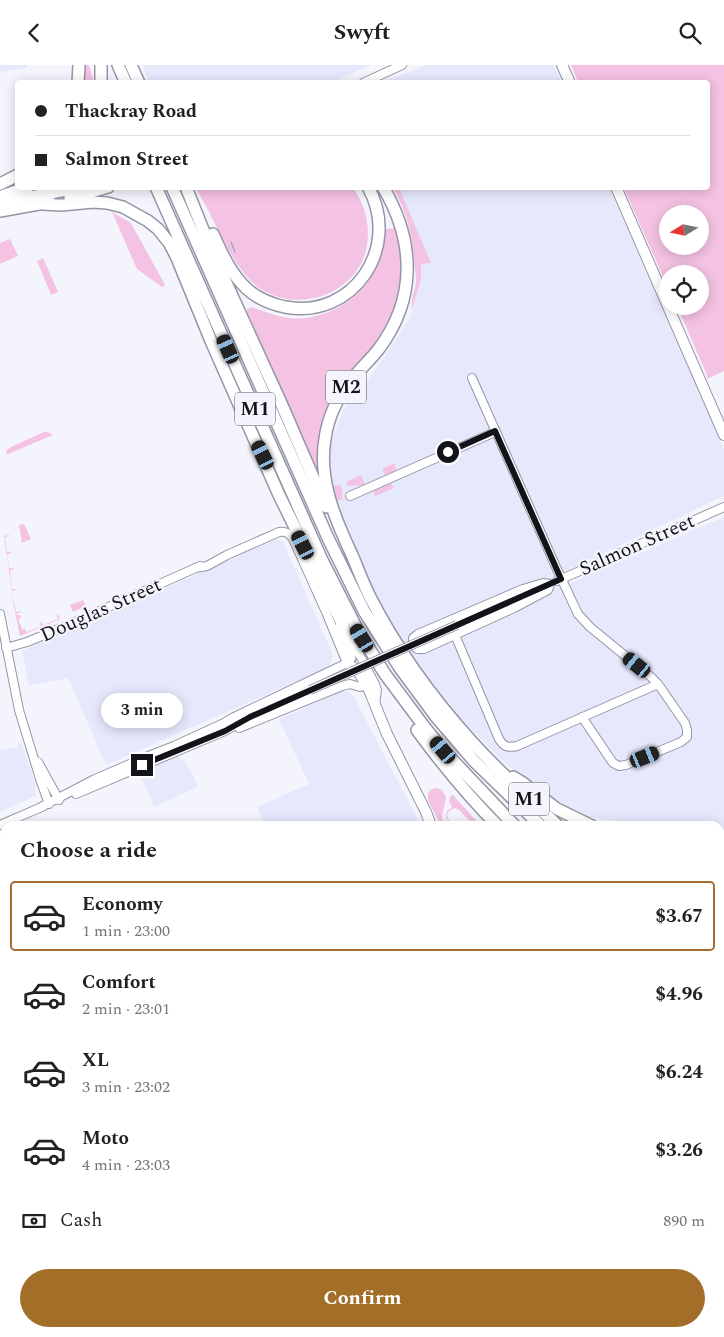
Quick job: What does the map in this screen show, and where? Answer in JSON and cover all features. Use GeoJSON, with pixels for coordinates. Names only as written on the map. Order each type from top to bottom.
{"type":"FeatureCollection","features":[{"type":"Feature","properties":{"kind":"highway"},"geometry":{"type":"LineString","coordinates":[[78,80],[79,65]]}},
{"type":"Feature","properties":{"kind":"highway"},"geometry":{"type":"LineString","coordinates":[[100,65],[101,80]]}},
{"type":"Feature","properties":{"kind":"highway"},"geometry":{"type":"LineString","coordinates":[[100,65],[106,80]]}},
{"type":"Feature","properties":{"kind":"highway"},"geometry":{"type":"LineString","coordinates":[[118,65],[125,80]]}},
{"type":"Feature","properties":{"kind":"highway"},"geometry":{"type":"LineString","coordinates":[[131,65],[138,80]]}},
{"type":"Feature","properties":{"kind":"highway"},"geometry":{"type":"LineString","coordinates":[[0,184],[15,176]]}},
{"type":"Feature","properties":{"kind":"highway"},"geometry":{"type":"LineString","coordinates":[[0,196],[21,190]]}},
{"type":"Feature","properties":{"kind":"highway"},"geometry":{"type":"LineString","coordinates":[[60,200],[75,190]]}},
{"type":"Feature","properties":{"kind":"highway"},"geometry":{"type":"LineString","coordinates":[[0,211],[42,204],[97,190]]}},
{"type":"Feature","properties":{"kind":"highway","name":"M1"},"geometry":{"type":"LineString","coordinates":[[157,190],[322,559],[357,629],[404,701],[443,750],[511,821]]}},
{"type":"Feature","properties":{"kind":"highway","name":"M1"},"geometry":{"type":"LineString","coordinates":[[173,190],[328,538],[374,628],[404,674],[446,729],[474,761],[536,821]]}},
{"type":"Feature","properties":{"kind":"highway","name":"M1"},"geometry":{"type":"LineString","coordinates":[[187,190],[212,252],[314,480],[353,564],[395,640],[454,721],[500,771],[553,821]]}},
{"type":"Feature","properties":{"kind":"highway"},"geometry":{"type":"LineString","coordinates":[[191,190],[229,268],[240,282],[254,294],[270,303],[297,308],[324,305],[341,297],[355,287],[371,266],[376,253],[379,231],[378,213],[370,190]]}},
{"type":"Feature","properties":{"kind":"highway","name":"M2"},"geometry":{"type":"LineString","coordinates":[[370,596],[345,542],[331,504],[325,479],[323,450],[328,422],[339,397],[388,335],[405,296],[407,273],[404,238],[396,211],[385,190]]}},
{"type":"Feature","properties":{"kind":"highway"},"geometry":{"type":"LineString","coordinates":[[0,202],[22,199],[93,202],[116,205],[132,211],[148,221],[163,235],[174,250],[290,520],[338,617],[349,643],[350,657],[347,663]]}},
{"type":"Feature","properties":{"kind":"highway"},"geometry":{"type":"LineString","coordinates":[[248,425],[290,512],[336,600],[357,629]]}},
{"type":"Feature","properties":{"kind":"highway"},"geometry":{"type":"LineString","coordinates":[[385,674],[410,720],[456,781],[493,821]]}},
{"type":"Feature","properties":{"kind":"highway"},"geometry":{"type":"LineString","coordinates":[[500,771],[514,777],[557,809],[582,821]]}},
{"type":"Feature","properties":{"kind":"highway"},"geometry":{"type":"LineString","coordinates":[[486,815],[490,821]]}},
{"type":"Feature","properties":{"kind":"main road"},"geometry":{"type":"LineString","coordinates":[[562,65],[569,80]]}},
{"type":"Feature","properties":{"kind":"main road"},"geometry":{"type":"LineString","coordinates":[[617,190],[724,435]]}},
{"type":"Feature","properties":{"kind":"main road"},"geometry":{"type":"LineString","coordinates":[[347,663],[376,719],[386,734],[429,821]]}},
{"type":"Feature","properties":{"kind":"main road"},"geometry":{"type":"LineString","coordinates":[[347,663],[361,675],[376,706],[386,734]]}},
{"type":"Feature","properties":{"kind":"main road"},"geometry":{"type":"LineString","coordinates":[[426,812],[433,821]]}},
{"type":"Feature","properties":{"kind":"street"},"geometry":{"type":"LineString","coordinates":[[369,80],[402,65]]}},
{"type":"Feature","properties":{"kind":"street"},"geometry":{"type":"LineString","coordinates":[[472,378],[575,608],[586,623],[658,684],[686,723],[687,737],[681,742],[626,765],[619,766],[613,763],[582,717]]}},
{"type":"Feature","properties":{"kind":"street"},"geometry":{"type":"LineString","coordinates":[[350,495],[495,431]]}},
{"type":"Feature","properties":{"kind":"street","name":"Salmon Street"},"geometry":{"type":"LineString","coordinates":[[9,821],[132,766],[250,717],[724,507]]}},
{"type":"Feature","properties":{"kind":"street","name":"Douglas Street"},"geometry":{"type":"LineString","coordinates":[[6,648],[27,642],[195,569],[211,559],[227,555],[277,533],[285,532],[291,535],[326,612]]}},
{"type":"Feature","properties":{"kind":"street","name":"Salmon Street"},"geometry":{"type":"LineString","coordinates":[[544,583],[550,584],[548,590],[537,597],[455,635],[422,649],[415,648],[412,643],[413,637],[416,635],[453,618],[523,589],[544,583]]}},
{"type":"Feature","properties":{"kind":"street"},"geometry":{"type":"LineString","coordinates":[[326,612],[340,635],[357,651],[365,665],[377,688],[376,706]]}},
{"type":"Feature","properties":{"kind":"street"},"geometry":{"type":"LineString","coordinates":[[326,612],[347,663]]}},
{"type":"Feature","properties":{"kind":"street"},"geometry":{"type":"LineString","coordinates":[[0,614],[19,710],[40,782],[49,804]]}},
{"type":"Feature","properties":{"kind":"street"},"geometry":{"type":"LineString","coordinates":[[455,635],[503,745],[506,747],[517,746],[658,684]]}},
{"type":"Feature","properties":{"kind":"street","name":"Salmon Street"},"geometry":{"type":"LineString","coordinates":[[225,727],[234,717],[347,663]]}},
{"type":"Feature","properties":{"kind":"street"},"geometry":{"type":"LineString","coordinates":[[328,672],[336,677],[337,688]]}},
{"type":"Feature","properties":{"kind":"street","name":"Salmon Street"},"geometry":{"type":"LineString","coordinates":[[225,727],[234,729],[337,688],[349,685],[360,687]]}},
{"type":"Feature","properties":{"kind":"street"},"geometry":{"type":"LineString","coordinates":[[30,747],[59,799]]}},
{"type":"Feature","properties":{"kind":"shaded area"},"geometry":{"type":"Polygon","coordinates":[[[0,65],[27,65],[27,68],[0,72],[0,65]]]}},
{"type":"Feature","properties":{"kind":"shaded area"},"geometry":{"type":"Polygon","coordinates":[[[84,65],[89,65],[93,80],[83,80],[84,65]]]}},
{"type":"Feature","properties":{"kind":"shaded area"},"geometry":{"type":"Polygon","coordinates":[[[142,65],[371,65],[336,80],[149,80],[142,65]]]}},
{"type":"Feature","properties":{"kind":"shaded area"},"geometry":{"type":"Polygon","coordinates":[[[426,65],[553,65],[561,80],[389,80],[426,65]]]}},
{"type":"Feature","properties":{"kind":"shaded area"},"geometry":{"type":"Polygon","coordinates":[[[571,65],[724,65],[724,371],[707,379],[707,375],[681,315],[709,315],[709,265],[659,265],[659,268],[625,190],[710,190],[710,80],[577,80],[571,65]]]}},
{"type":"Feature","properties":{"kind":"shaded area"},"geometry":{"type":"Polygon","coordinates":[[[197,190],[354,190],[364,208],[367,219],[368,231],[365,253],[355,273],[333,291],[307,299],[293,300],[280,297],[267,293],[248,278],[226,245],[197,190]]]}},
{"type":"Feature","properties":{"kind":"shaded area"},"geometry":{"type":"Polygon","coordinates":[[[394,190],[400,190],[431,263],[421,264],[421,280],[412,309],[416,274],[412,242],[402,206],[394,190]]]}},
{"type":"Feature","properties":{"kind":"shaded area"},"geometry":{"type":"Polygon","coordinates":[[[398,190],[610,190],[659,301],[659,315],[665,315],[724,449],[724,496],[564,572],[570,583],[724,517],[724,821],[615,821],[582,816],[548,795],[506,764],[443,701],[384,615],[335,508],[329,460],[332,440],[343,410],[370,377],[409,320],[421,280],[421,264],[431,263],[398,190]]]}},
{"type":"Feature","properties":{"kind":"shaded area"},"geometry":{"type":"Polygon","coordinates":[[[112,212],[131,223],[165,286],[162,287],[137,269],[112,212]]]}},
{"type":"Feature","properties":{"kind":"shaded area"},"geometry":{"type":"Polygon","coordinates":[[[395,228],[401,263],[401,279],[394,309],[388,324],[379,338],[339,389],[320,483],[246,310],[252,307],[279,316],[302,318],[329,312],[342,305],[364,287],[371,276],[377,264],[383,230],[395,228]]]}},
{"type":"Feature","properties":{"kind":"shaded area"},"geometry":{"type":"Polygon","coordinates":[[[10,239],[18,256],[0,264],[0,243],[10,239]]]}},
{"type":"Feature","properties":{"kind":"shaded area"},"geometry":{"type":"Polygon","coordinates":[[[43,258],[58,292],[51,295],[37,261],[43,258]]]}},
{"type":"Feature","properties":{"kind":"shaded area"},"geometry":{"type":"Polygon","coordinates":[[[44,432],[53,435],[6,455],[7,450],[11,447],[44,432]]]}},
{"type":"Feature","properties":{"kind":"shaded area"},"geometry":{"type":"Polygon","coordinates":[[[395,463],[396,471],[385,475],[382,469],[395,463]]]}},
{"type":"Feature","properties":{"kind":"shaded area"},"geometry":{"type":"Polygon","coordinates":[[[361,475],[365,485],[347,486],[346,482],[361,475]]]}},
{"type":"Feature","properties":{"kind":"shaded area"},"geometry":{"type":"Polygon","coordinates":[[[390,482],[394,488],[375,496],[374,489],[390,482]]]}},
{"type":"Feature","properties":{"kind":"shaded area"},"geometry":{"type":"Polygon","coordinates":[[[335,485],[340,485],[343,500],[337,500],[335,485]]]}},
{"type":"Feature","properties":{"kind":"shaded area"},"geometry":{"type":"Polygon","coordinates":[[[24,524],[31,539],[22,543],[19,525],[24,524]]]}},
{"type":"Feature","properties":{"kind":"shaded area"},"geometry":{"type":"Polygon","coordinates":[[[9,535],[5,537],[7,552],[11,553],[7,554],[9,568],[13,568],[13,570],[10,570],[12,589],[16,589],[12,591],[16,612],[20,611],[17,615],[20,615],[21,618],[18,620],[23,630],[25,629],[27,632],[41,626],[41,622],[43,625],[58,619],[58,614],[60,619],[20,636],[15,612],[4,536],[9,535]]]}},
{"type":"Feature","properties":{"kind":"shaded area"},"geometry":{"type":"Polygon","coordinates":[[[277,539],[283,542],[333,655],[329,667],[106,765],[68,678],[29,686],[22,651],[277,539]]]}},
{"type":"Feature","properties":{"kind":"shaded area"},"geometry":{"type":"Polygon","coordinates":[[[83,600],[86,606],[73,612],[70,605],[83,600]]]}},
{"type":"Feature","properties":{"kind":"shaded area"},"geometry":{"type":"Polygon","coordinates":[[[343,691],[349,692],[354,697],[418,820],[263,821],[257,807],[309,784],[279,719],[343,691]]]}},
{"type":"Feature","properties":{"kind":"shaded area"},"geometry":{"type":"Polygon","coordinates":[[[18,743],[21,743],[35,782],[36,796],[0,812],[0,750],[18,747],[18,743]]]}},
{"type":"Feature","properties":{"kind":"shaded area"},"geometry":{"type":"Polygon","coordinates":[[[176,754],[192,773],[198,787],[154,807],[138,770],[176,754]]]}},
{"type":"Feature","properties":{"kind":"shaded area"},"geometry":{"type":"Polygon","coordinates":[[[432,789],[442,790],[446,797],[442,816],[443,821],[438,821],[428,800],[428,793],[432,789]]]}},
{"type":"Feature","properties":{"kind":"shaded area"},"geometry":{"type":"Polygon","coordinates":[[[451,795],[453,795],[476,821],[470,821],[455,808],[449,812],[447,816],[450,821],[448,821],[446,817],[447,811],[452,807],[449,801],[451,795]]]}},
{"type":"Feature","properties":{"kind":"waterway"},"geometry":{"type":"LineString","coordinates":[[231,242],[235,252]]}},
{"type":"Feature","properties":{"kind":"route"},"geometry":{"type":"LineString","coordinates":[[142,765],[225,731],[250,717],[561,579],[495,431],[448,452]]}}]}
